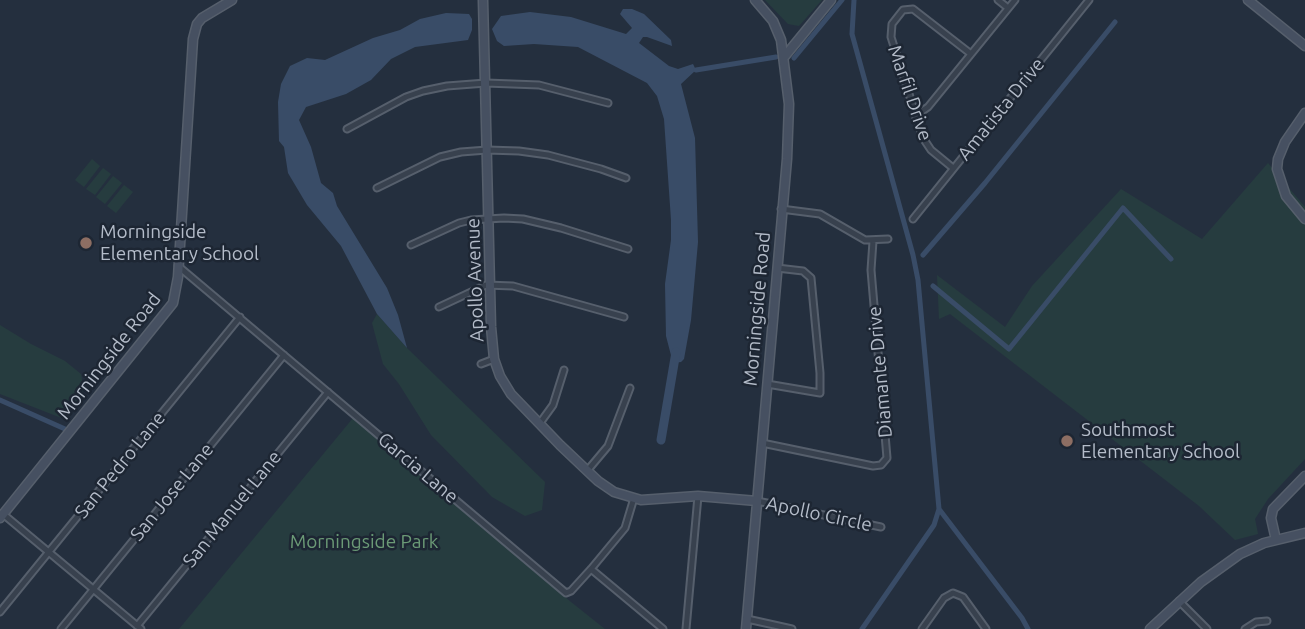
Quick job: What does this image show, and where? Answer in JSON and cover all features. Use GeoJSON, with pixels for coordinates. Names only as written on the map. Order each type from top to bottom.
{"type":"FeatureCollection","features":[{"type":"Feature","properties":{"kind":"street","name":"Morningside Road"},"geometry":{"type":"LineString","coordinates":[[1,514],[173,303],[177,286],[193,39],[197,24],[202,18],[232,0]]}},
{"type":"Feature","properties":{"kind":"street","name":"Apollo Avenue"},"geometry":{"type":"LineString","coordinates":[[483,0],[490,285],[494,359],[500,376],[511,394],[605,487],[634,498],[651,500],[698,496],[757,501]]}},
{"type":"Feature","properties":{"kind":"street","name":"Morningside Road"},"geometry":{"type":"LineString","coordinates":[[746,629],[787,159],[789,104],[785,55],[773,21],[755,0]]}},
{"type":"Feature","properties":{"kind":"street"},"geometry":{"type":"LineString","coordinates":[[785,55],[831,0]]}},
{"type":"Feature","properties":{"kind":"street"},"geometry":{"type":"LineString","coordinates":[[998,0],[1008,8]]}},
{"type":"Feature","properties":{"kind":"street"},"geometry":{"type":"LineString","coordinates":[[915,116],[928,107],[1015,0]]}},
{"type":"Feature","properties":{"kind":"street","name":"Amatista Drive"},"geometry":{"type":"LineString","coordinates":[[913,219],[1089,0]]}},
{"type":"Feature","properties":{"kind":"street"},"geometry":{"type":"LineString","coordinates":[[1250,1],[1305,46]]}},
{"type":"Feature","properties":{"kind":"street","name":"Marfil Drive"},"geometry":{"type":"LineString","coordinates":[[953,168],[927,144],[915,116],[891,37],[892,24],[899,14],[907,9],[918,11],[971,54]]}},
{"type":"Feature","properties":{"kind":"street"},"geometry":{"type":"LineString","coordinates":[[347,129],[423,90],[447,86],[486,83],[539,85],[608,103]]}},
{"type":"Feature","properties":{"kind":"street"},"geometry":{"type":"LineString","coordinates":[[1305,113],[1285,142],[1278,159],[1278,169],[1286,195],[1305,219]]}},
{"type":"Feature","properties":{"kind":"street"},"geometry":{"type":"LineString","coordinates":[[377,188],[440,157],[487,150],[548,155],[626,178]]}},
{"type":"Feature","properties":{"kind":"street"},"geometry":{"type":"LineString","coordinates":[[781,209],[820,214],[857,237],[888,239]]}},
{"type":"Feature","properties":{"kind":"street"},"geometry":{"type":"LineString","coordinates":[[411,245],[459,223],[489,219],[523,219],[628,249]]}},
{"type":"Feature","properties":{"kind":"street","name":"Diamante Drive"},"geometry":{"type":"LineString","coordinates":[[762,443],[873,466],[881,465],[887,458],[871,270],[873,240]]}},
{"type":"Feature","properties":{"kind":"street","name":"Garcia Lane"},"geometry":{"type":"LineString","coordinates":[[178,266],[566,593],[591,569],[625,528],[634,498]]}},
{"type":"Feature","properties":{"kind":"street"},"geometry":{"type":"LineString","coordinates":[[766,384],[820,393],[811,278],[803,271],[777,268]]}},
{"type":"Feature","properties":{"kind":"street"},"geometry":{"type":"LineString","coordinates":[[439,307],[490,285],[513,286],[536,290],[624,317]]}},
{"type":"Feature","properties":{"kind":"street","name":"San Pedro Lane"},"geometry":{"type":"LineString","coordinates":[[0,612],[240,317]]}},
{"type":"Feature","properties":{"kind":"street","name":"San Jose Lane"},"geometry":{"type":"LineString","coordinates":[[61,629],[284,355]]}},
{"type":"Feature","properties":{"kind":"street"},"geometry":{"type":"LineString","coordinates":[[481,364],[494,359]]}},
{"type":"Feature","properties":{"kind":"street"},"geometry":{"type":"LineString","coordinates":[[540,423],[553,405],[564,370]]}},
{"type":"Feature","properties":{"kind":"street"},"geometry":{"type":"LineString","coordinates":[[587,471],[608,446],[630,388]]}},
{"type":"Feature","properties":{"kind":"street","name":"San Manuel Lane"},"geometry":{"type":"LineString","coordinates":[[139,627],[328,391]]}},
{"type":"Feature","properties":{"kind":"street"},"geometry":{"type":"LineString","coordinates":[[1276,540],[1271,524],[1273,509],[1305,476]]}},
{"type":"Feature","properties":{"kind":"street"},"geometry":{"type":"LineString","coordinates":[[686,629],[698,496]]}},
{"type":"Feature","properties":{"kind":"street","name":"Apollo Circle"},"geometry":{"type":"LineString","coordinates":[[757,501],[881,527]]}},
{"type":"Feature","properties":{"kind":"street"},"geometry":{"type":"LineString","coordinates":[[1,514],[139,627]]}},
{"type":"Feature","properties":{"kind":"street"},"geometry":{"type":"LineString","coordinates":[[1150,629],[1221,566],[1241,554],[1276,540],[1305,533]]}},
{"type":"Feature","properties":{"kind":"street"},"geometry":{"type":"LineString","coordinates":[[591,569],[663,629]]}},
{"type":"Feature","properties":{"kind":"street"},"geometry":{"type":"LineString","coordinates":[[922,629],[944,598],[953,593],[963,597],[986,629]]}},
{"type":"Feature","properties":{"kind":"street"},"geometry":{"type":"LineString","coordinates":[[1179,601],[1207,629]]}},
{"type":"Feature","properties":{"kind":"street"},"geometry":{"type":"LineString","coordinates":[[747,619],[792,629]]}},
{"type":"Feature","properties":{"kind":"street"},"geometry":{"type":"LineString","coordinates":[[1245,629],[1256,622],[1268,621]]}},
{"type":"Feature","properties":{"kind":"green space"},"geometry":{"type":"Polygon","coordinates":[[[765,0],[822,0],[799,26],[788,24],[765,0]]]}},
{"type":"Feature","properties":{"kind":"green space"},"geometry":{"type":"Polygon","coordinates":[[[92,159],[100,166],[84,187],[75,180],[92,159]]]}},
{"type":"Feature","properties":{"kind":"green space"},"geometry":{"type":"Polygon","coordinates":[[[1268,163],[1305,207],[1305,459],[1268,499],[1255,519],[1258,534],[1235,540],[1199,506],[950,314],[939,319],[937,275],[1005,327],[1032,286],[1121,189],[1202,239],[1268,163]]]}},
{"type":"Feature","properties":{"kind":"green space"},"geometry":{"type":"Polygon","coordinates":[[[103,168],[111,174],[95,195],[86,189],[103,168]]]}},
{"type":"Feature","properties":{"kind":"green space"},"geometry":{"type":"Polygon","coordinates":[[[113,176],[122,183],[105,204],[96,197],[113,176]]]}},
{"type":"Feature","properties":{"kind":"green space"},"geometry":{"type":"Polygon","coordinates":[[[124,185],[133,192],[116,213],[107,206],[124,185]]]}},
{"type":"Feature","properties":{"kind":"green space"},"geometry":{"type":"Polygon","coordinates":[[[377,314],[407,348],[545,482],[542,510],[525,516],[492,497],[431,435],[383,364],[372,323],[377,314]]]}},
{"type":"Feature","properties":{"kind":"green space"},"geometry":{"type":"Polygon","coordinates":[[[0,325],[65,361],[81,374],[84,390],[64,419],[0,394],[0,325]]]}},
{"type":"Feature","properties":{"kind":"green space","name":"Morningside Park"},"geometry":{"type":"Polygon","coordinates":[[[353,418],[571,602],[605,629],[179,629],[353,418]]]}},
{"type":"Feature","properties":{"kind":"water"},"geometry":{"type":"Polygon","coordinates":[[[623,9],[644,14],[671,40],[672,46],[647,37],[643,37],[639,43],[669,66],[678,69],[693,64],[696,70],[681,84],[695,138],[698,242],[691,320],[684,359],[681,362],[673,363],[666,336],[665,284],[671,220],[664,119],[657,96],[647,83],[578,47],[534,44],[504,46],[497,41],[492,29],[501,16],[530,12],[571,17],[626,34],[632,28],[620,14],[623,9]]]}},
{"type":"Feature","properties":{"kind":"water"},"geometry":{"type":"Polygon","coordinates":[[[446,13],[469,14],[472,30],[468,40],[415,47],[391,59],[371,80],[346,94],[306,107],[299,120],[311,147],[321,183],[333,193],[337,206],[387,288],[407,348],[377,314],[341,246],[307,205],[288,173],[284,147],[279,141],[278,102],[281,84],[290,66],[307,58],[325,60],[373,38],[400,30],[420,19],[446,13]]]}},
{"type":"Feature","properties":{"kind":"waterway"},"geometry":{"type":"LineString","coordinates":[[794,58],[842,0]]}},
{"type":"Feature","properties":{"kind":"waterway"},"geometry":{"type":"LineString","coordinates":[[854,0],[852,34],[918,280],[939,509],[934,525],[862,629]]}},
{"type":"Feature","properties":{"kind":"waterway"},"geometry":{"type":"LineString","coordinates":[[923,255],[1115,22]]}},
{"type":"Feature","properties":{"kind":"waterway"},"geometry":{"type":"LineString","coordinates":[[696,70],[776,57]]}},
{"type":"Feature","properties":{"kind":"waterway"},"geometry":{"type":"LineString","coordinates":[[933,286],[1009,349],[1123,208],[1171,259]]}},
{"type":"Feature","properties":{"kind":"waterway"},"geometry":{"type":"LineString","coordinates":[[661,440],[676,352]]}},
{"type":"Feature","properties":{"kind":"waterway"},"geometry":{"type":"LineString","coordinates":[[0,400],[65,429]]}},
{"type":"Feature","properties":{"kind":"waterway"},"geometry":{"type":"LineString","coordinates":[[939,509],[1028,629]]}},
{"type":"Feature","properties":{"kind":"place","name":"Morningside Elementary School"},"geometry":{"type":"Point","coordinates":[86,243]}},
{"type":"Feature","properties":{"kind":"place","name":"Southmost Elementary School"},"geometry":{"type":"Point","coordinates":[1067,441]}}]}
